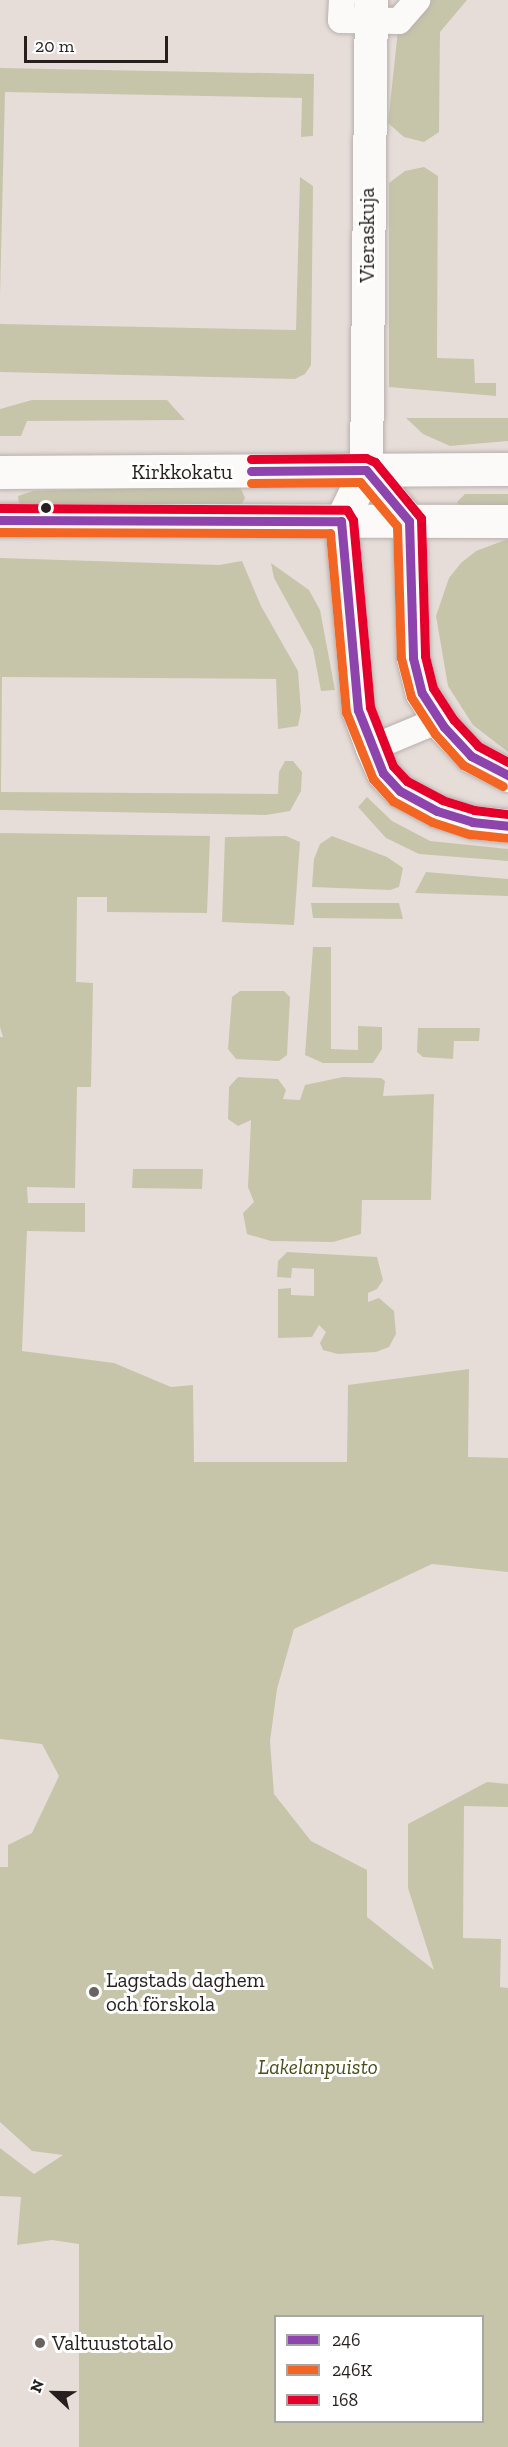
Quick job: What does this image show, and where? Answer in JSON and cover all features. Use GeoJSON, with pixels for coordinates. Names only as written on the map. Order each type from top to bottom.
{"type":"FeatureCollection","features":[{"type":"Feature","properties":{"kind":"street","name":"Vieraskuja"},"geometry":{"type":"LineString","coordinates":[[366,470],[369,10]]}},
{"type":"Feature","properties":{"kind":"street","name":"Kirkkokatu"},"geometry":{"type":"LineString","coordinates":[[0,472],[508,469]]}},
{"type":"Feature","properties":{"kind":"street"},"geometry":{"type":"LineString","coordinates":[[508,775],[471,756],[439,720],[422,693],[413,658],[409,521],[366,470],[341,521],[358,710],[372,748],[383,774],[400,791],[436,811],[472,822],[508,826]]}},
{"type":"Feature","properties":{"kind":"street"},"geometry":{"type":"LineString","coordinates":[[0,520],[508,521]]}},
{"type":"Feature","properties":{"kind":"lane"},"geometry":{"type":"LineString","coordinates":[[342,0],[341,20],[369,10],[399,21],[417,0]]}},
{"type":"Feature","properties":{"kind":"lane"},"geometry":{"type":"LineString","coordinates":[[372,748],[439,720]]}},
{"type":"Feature","properties":{"kind":"green space"},"geometry":{"type":"Polygon","coordinates":[[[417,0],[467,0],[440,32],[439,132],[424,142],[404,137],[388,123],[399,21],[417,0]]]}},
{"type":"Feature","properties":{"kind":"green space"},"geometry":{"type":"Polygon","coordinates":[[[0,68],[314,74],[313,136],[301,137],[302,98],[5,92],[0,296],[0,68]]]}},
{"type":"Feature","properties":{"kind":"green space"},"geometry":{"type":"Polygon","coordinates":[[[424,167],[438,176],[437,358],[474,359],[475,383],[496,383],[496,396],[389,387],[389,183],[405,171],[424,167]]]}},
{"type":"Feature","properties":{"kind":"green space"},"geometry":{"type":"Polygon","coordinates":[[[300,177],[313,186],[311,365],[305,374],[295,379],[0,372],[0,324],[296,330],[300,177]]]}},
{"type":"Feature","properties":{"kind":"green space"},"geometry":{"type":"Polygon","coordinates":[[[32,400],[167,400],[185,420],[27,421],[21,436],[0,436],[0,409],[32,400]]]}},
{"type":"Feature","properties":{"kind":"green space"},"geometry":{"type":"Polygon","coordinates":[[[406,418],[508,418],[508,441],[450,446],[423,434],[406,418]]]}},
{"type":"Feature","properties":{"kind":"green space"},"geometry":{"type":"Polygon","coordinates":[[[229,485],[241,489],[245,498],[239,510],[30,508],[19,503],[18,496],[33,491],[229,485]]]}},
{"type":"Feature","properties":{"kind":"green space"},"geometry":{"type":"Polygon","coordinates":[[[465,494],[508,494],[508,510],[461,509],[457,502],[465,494]]]}},
{"type":"Feature","properties":{"kind":"green space"},"geometry":{"type":"Polygon","coordinates":[[[508,539],[508,752],[473,725],[448,686],[436,616],[449,578],[461,563],[476,551],[508,539]]]}},
{"type":"Feature","properties":{"kind":"green space"},"geometry":{"type":"Polygon","coordinates":[[[0,558],[219,565],[242,561],[261,606],[298,671],[301,711],[298,726],[278,729],[276,679],[2,677],[1,792],[278,794],[279,772],[285,761],[293,761],[302,772],[301,791],[290,811],[266,815],[0,810],[0,558]]]}},
{"type":"Feature","properties":{"kind":"green space"},"geometry":{"type":"Polygon","coordinates":[[[271,563],[309,590],[320,610],[335,690],[321,691],[313,649],[274,578],[271,563]]]}},
{"type":"Feature","properties":{"kind":"green space"},"geometry":{"type":"Polygon","coordinates":[[[367,797],[392,821],[430,841],[508,849],[508,861],[419,854],[386,838],[358,807],[367,797]]]}},
{"type":"Feature","properties":{"kind":"green space","name":"Lakelanpuisto"},"geometry":{"type":"Polygon","coordinates":[[[0,833],[210,836],[207,913],[107,912],[107,897],[77,897],[76,982],[93,983],[91,1087],[77,1087],[75,1188],[27,1187],[28,1203],[85,1203],[85,1232],[27,1231],[22,1351],[114,1363],[171,1387],[193,1385],[194,1462],[347,1462],[348,1385],[469,1369],[468,1457],[508,1458],[508,1572],[432,1564],[294,1629],[277,1689],[270,1741],[274,1794],[311,1841],[367,1870],[367,1917],[434,1970],[408,1888],[408,1824],[487,1782],[508,1784],[508,1807],[464,1806],[463,1938],[501,1939],[500,1987],[508,1988],[508,2447],[79,2447],[79,2244],[52,2240],[17,2245],[21,2197],[0,2196],[0,2148],[34,2174],[63,2155],[32,2151],[0,2122],[0,1867],[8,1867],[8,1845],[32,1833],[59,1776],[42,1744],[0,1739],[0,1037],[3,1037],[0,1027],[0,833]]]}},
{"type":"Feature","properties":{"kind":"green space"},"geometry":{"type":"Polygon","coordinates":[[[286,836],[300,842],[294,925],[222,922],[225,837],[286,836]]]}},
{"type":"Feature","properties":{"kind":"green space"},"geometry":{"type":"Polygon","coordinates":[[[332,836],[387,857],[403,868],[399,887],[390,890],[312,887],[314,859],[320,844],[332,836]]]}},
{"type":"Feature","properties":{"kind":"green space"},"geometry":{"type":"Polygon","coordinates":[[[426,872],[508,879],[508,896],[415,893],[426,872]]]}},
{"type":"Feature","properties":{"kind":"green space"},"geometry":{"type":"Polygon","coordinates":[[[311,903],[399,903],[403,919],[313,918],[311,903]]]}},
{"type":"Feature","properties":{"kind":"green space"},"geometry":{"type":"Polygon","coordinates":[[[313,947],[331,947],[331,1049],[358,1050],[358,1026],[382,1027],[382,1049],[373,1063],[323,1063],[305,1055],[313,947]]]}},
{"type":"Feature","properties":{"kind":"green space"},"geometry":{"type":"Polygon","coordinates":[[[240,991],[284,991],[290,997],[287,1055],[279,1061],[236,1059],[228,1049],[232,997],[240,991]]]}},
{"type":"Feature","properties":{"kind":"green space"},"geometry":{"type":"Polygon","coordinates":[[[418,1028],[480,1028],[479,1041],[454,1041],[453,1059],[423,1057],[417,1052],[418,1028]]]}},
{"type":"Feature","properties":{"kind":"green space"},"geometry":{"type":"Polygon","coordinates":[[[238,1077],[278,1079],[286,1090],[283,1099],[300,1100],[305,1085],[343,1077],[381,1078],[385,1081],[383,1096],[434,1094],[431,1200],[362,1200],[361,1234],[333,1242],[271,1241],[247,1234],[243,1213],[254,1202],[248,1187],[251,1120],[238,1126],[228,1119],[229,1087],[238,1077]]]}},
{"type":"Feature","properties":{"kind":"green space"},"geometry":{"type":"Polygon","coordinates":[[[133,1169],[203,1169],[202,1189],[132,1188],[133,1169]]]}},
{"type":"Feature","properties":{"kind":"green space"},"geometry":{"type":"Polygon","coordinates":[[[287,1252],[377,1257],[383,1280],[377,1289],[368,1293],[368,1302],[379,1298],[394,1311],[396,1334],[389,1347],[376,1352],[338,1354],[323,1350],[320,1343],[326,1332],[319,1325],[312,1337],[278,1338],[278,1289],[291,1288],[291,1295],[314,1296],[314,1269],[292,1268],[291,1278],[277,1277],[278,1261],[287,1252]]]}},
{"type":"Feature","properties":{"kind":"transit line","name":"168"},"geometry":{"type":"LineString","coordinates":[[251,459],[366,458],[375,462],[421,518],[425,656],[433,688],[454,720],[478,746],[508,762]]}},
{"type":"Feature","properties":{"kind":"transit line","name":"246"},"geometry":{"type":"LineString","coordinates":[[251,471],[366,470],[409,521],[413,658],[422,693],[444,727],[471,756],[508,775]]}},
{"type":"Feature","properties":{"kind":"transit line","name":"246K"},"geometry":{"type":"LineString","coordinates":[[251,483],[360,482],[397,526],[401,658],[411,697],[435,734],[463,765],[503,786]]}},
{"type":"Feature","properties":{"kind":"transit line","name":"168"},"geometry":{"type":"LineString","coordinates":[[0,508],[347,510],[353,520],[370,707],[393,766],[407,781],[442,800],[474,810],[508,814]]}},
{"type":"Feature","properties":{"kind":"transit line","name":"246"},"geometry":{"type":"LineString","coordinates":[[0,520],[341,521],[358,710],[383,773],[400,791],[437,811],[472,822],[508,826]]}},
{"type":"Feature","properties":{"kind":"transit line","name":"246K"},"geometry":{"type":"LineString","coordinates":[[0,532],[330,533],[346,712],[373,779],[393,801],[432,822],[470,834],[507,838]]}},
{"type":"Feature","properties":{"kind":"place","name":"Lagstads daghem och förskola"},"geometry":{"type":"Point","coordinates":[94,1992]}},
{"type":"Feature","properties":{"kind":"place","name":"Valtuustotalo"},"geometry":{"type":"Point","coordinates":[40,2343]}}]}
